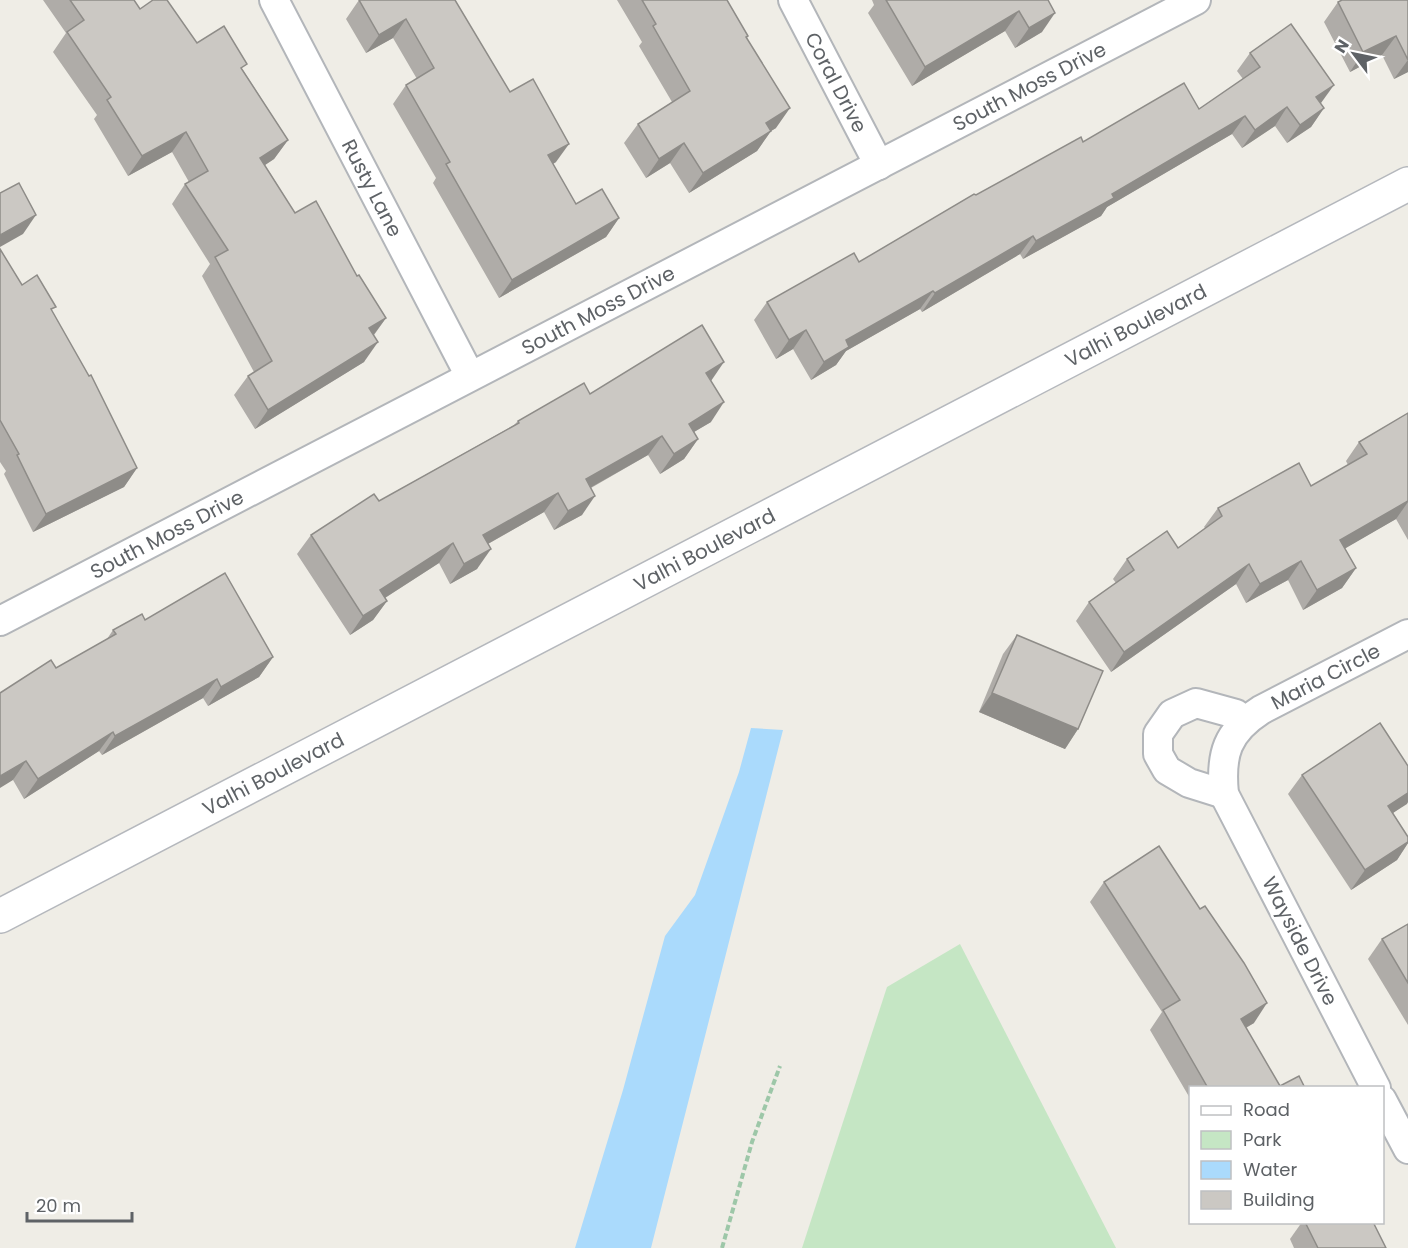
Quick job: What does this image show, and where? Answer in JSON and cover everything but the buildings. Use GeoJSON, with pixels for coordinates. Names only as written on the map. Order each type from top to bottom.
{"type":"FeatureCollection","features":[{"type":"Feature","properties":{"kind":"street","name":"Rusty Lane"},"geometry":{"type":"LineString","coordinates":[[274,0],[470,376]]}},
{"type":"Feature","properties":{"kind":"street","name":"Coral Drive"},"geometry":{"type":"LineString","coordinates":[[793,0],[879,165]]}},
{"type":"Feature","properties":{"kind":"street","name":"South Moss Drive"},"geometry":{"type":"LineString","coordinates":[[2,613],[470,376],[1196,0]]}},
{"type":"Feature","properties":{"kind":"street","name":"Valhi Boulevard"},"geometry":{"type":"LineString","coordinates":[[0,916],[1408,184]]}},
{"type":"Feature","properties":{"kind":"street","name":"Maria Circle"},"geometry":{"type":"LineString","coordinates":[[1224,794],[1222,772],[1227,746],[1244,721],[1408,634]]}},
{"type":"Feature","properties":{"kind":"street"},"geometry":{"type":"LineString","coordinates":[[1224,794],[1189,783],[1167,770],[1158,754],[1158,734],[1172,714],[1196,704],[1236,714],[1244,721]]}},
{"type":"Feature","properties":{"kind":"street","name":"Wayside Drive"},"geometry":{"type":"LineString","coordinates":[[1224,794],[1375,1086]]}},
{"type":"Feature","properties":{"kind":"street"},"geometry":{"type":"LineString","coordinates":[[1384,1102],[1406,1142]]}},
{"type":"Feature","properties":{"kind":"path"},"geometry":{"type":"LineString","coordinates":[[723,1248],[752,1142],[780,1066]]}},
{"type":"Feature","properties":{"kind":"green space"},"geometry":{"type":"Polygon","coordinates":[[[960,944],[1116,1248],[802,1248],[887,987],[960,944]]]}},
{"type":"Feature","properties":{"kind":"water"},"geometry":{"type":"Polygon","coordinates":[[[751,728],[783,730],[651,1248],[575,1248],[623,1090],[665,936],[695,895],[739,772],[751,728]]]}}]}
